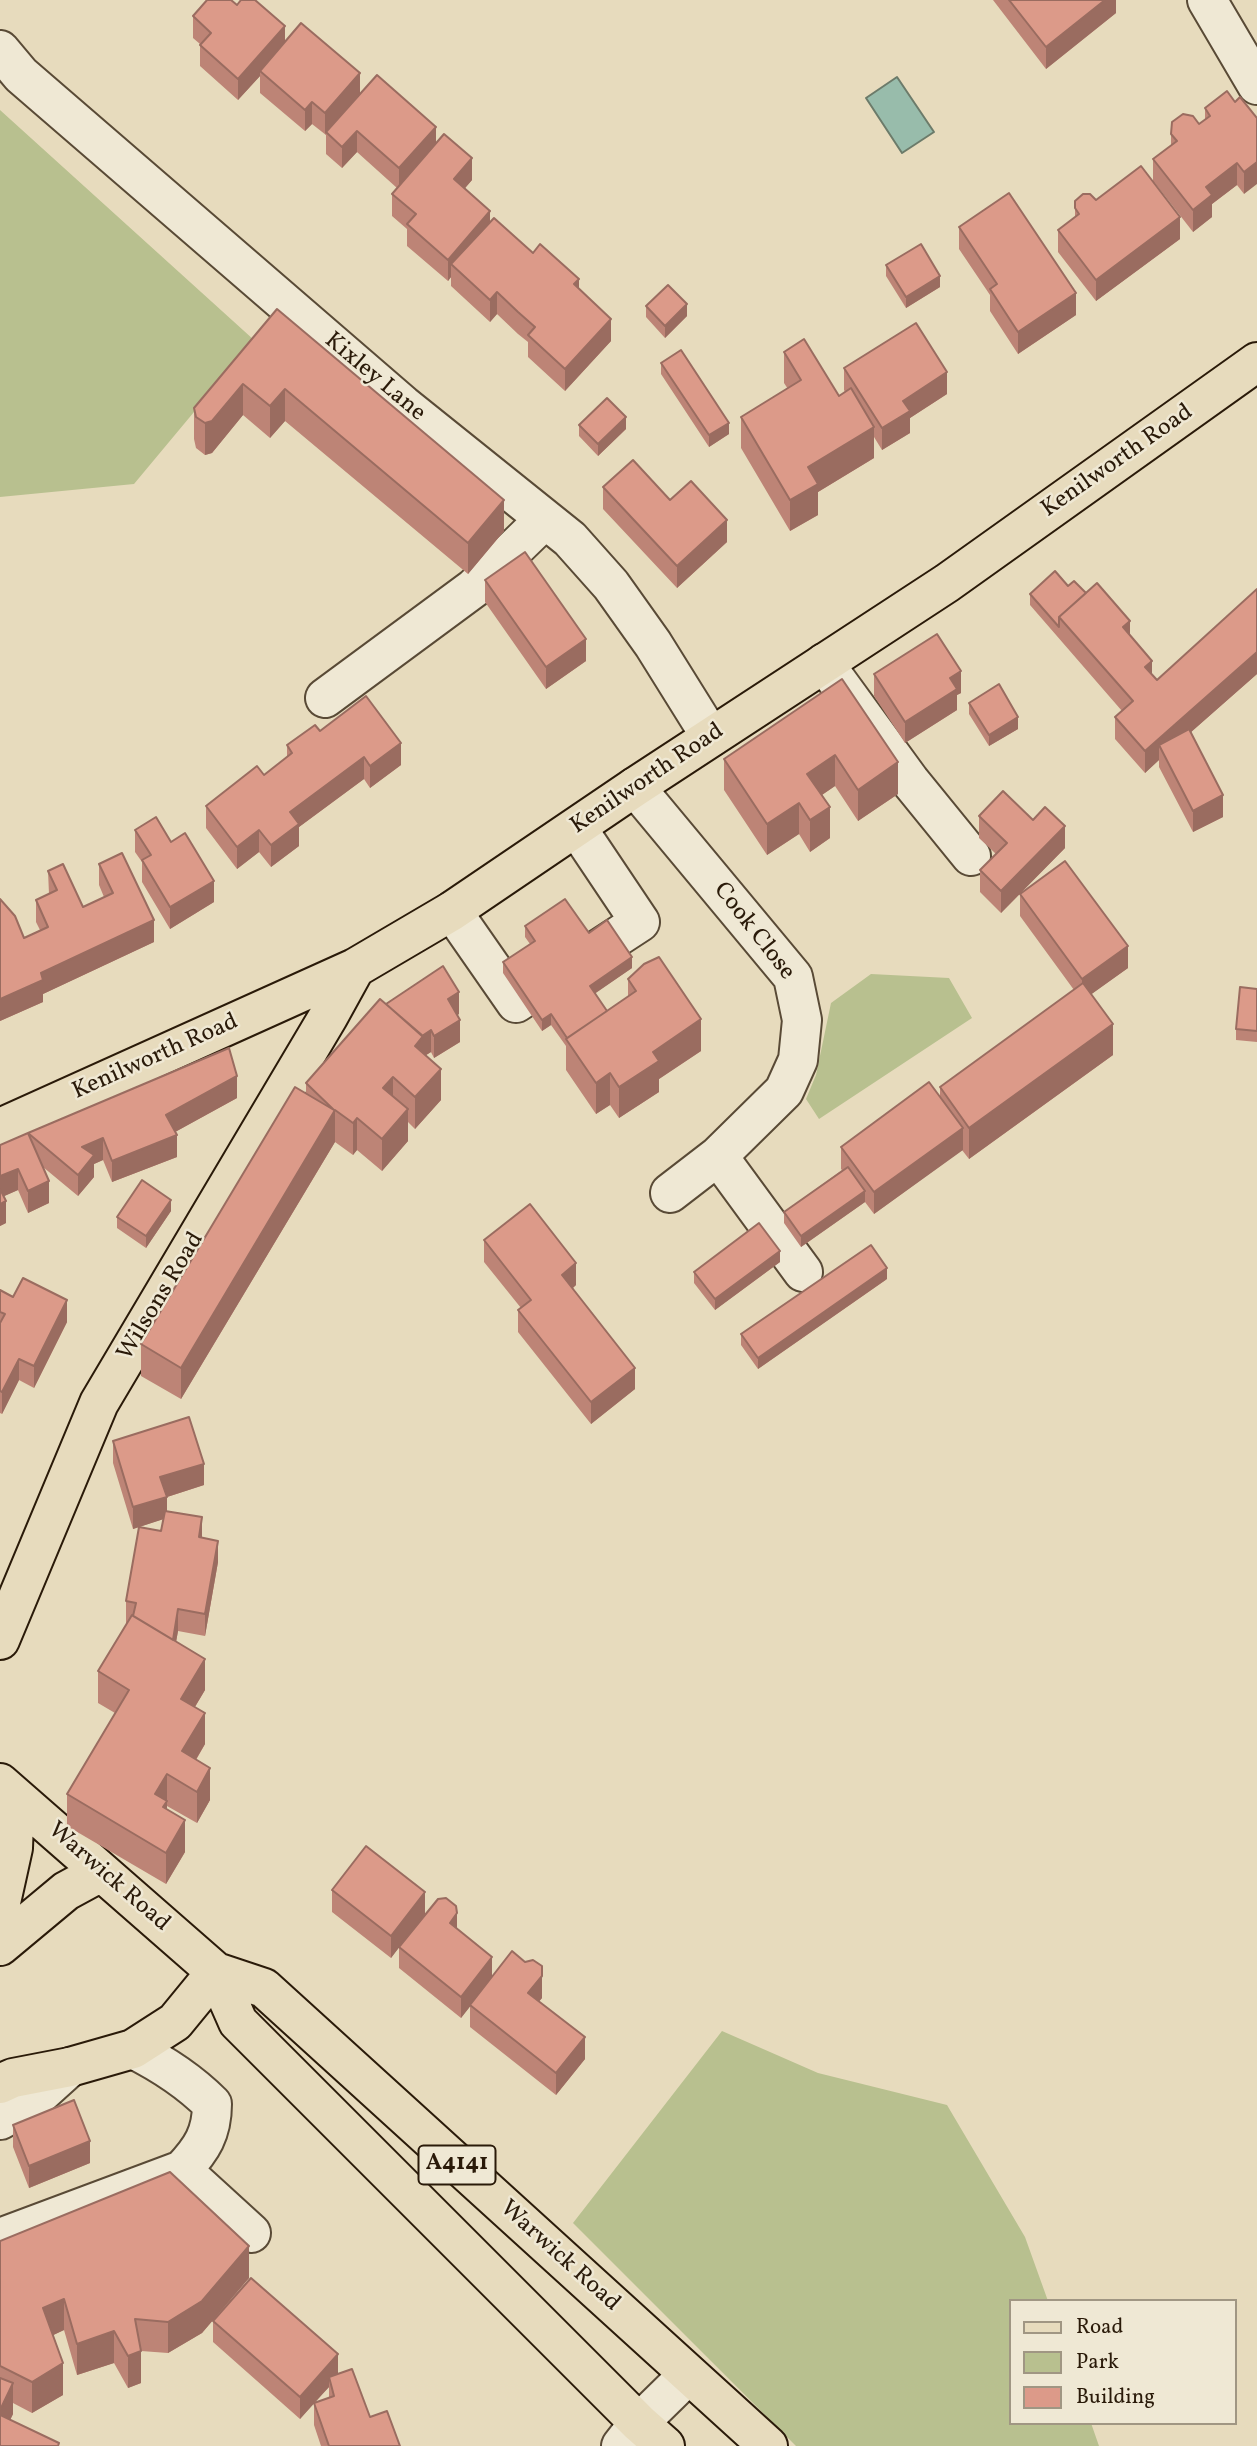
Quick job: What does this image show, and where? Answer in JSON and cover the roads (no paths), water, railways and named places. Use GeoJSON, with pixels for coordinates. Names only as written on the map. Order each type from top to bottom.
{"type":"FeatureCollection","features":[{"type":"Feature","properties":{"kind":"main road","name":"Kenilworth Road"},"geometry":{"type":"LineString","coordinates":[[0,1128],[355,968],[452,911],[635,787],[947,583],[1257,362]]}},
{"type":"Feature","properties":{"kind":"main road","name":"Wilsons Road"},"geometry":{"type":"LineString","coordinates":[[0,1640],[99,1403],[355,968]]}},
{"type":"Feature","properties":{"kind":"main road","name":"Warwick Road"},"geometry":{"type":"LineString","coordinates":[[7,1790],[216,1972],[264,1988],[768,2446]]}},
{"type":"Feature","properties":{"kind":"main road"},"geometry":{"type":"LineString","coordinates":[[0,1907],[13,1848],[7,1790]]}},
{"type":"Feature","properties":{"kind":"main road"},"geometry":{"type":"LineString","coordinates":[[0,1947],[66,1891],[101,1872]]}},
{"type":"Feature","properties":{"kind":"main road","name":"Warwick Road"},"geometry":{"type":"LineString","coordinates":[[216,1972],[238,2022],[642,2438]]}},
{"type":"Feature","properties":{"kind":"main road"},"geometry":{"type":"LineString","coordinates":[[4,2077],[70,2067],[133,2049],[175,2022],[216,1972]]}},
{"type":"Feature","properties":{"kind":"street"},"geometry":{"type":"LineString","coordinates":[[1207,0],[1257,85]]}},
{"type":"Feature","properties":{"kind":"street","name":"Kixley Lane"},"geometry":{"type":"LineString","coordinates":[[0,50],[21,75],[403,405],[570,539],[611,586],[653,643],[711,737]]}},
{"type":"Feature","properties":{"kind":"street"},"geometry":{"type":"LineString","coordinates":[[324,698],[474,588],[545,519]]}},
{"type":"Feature","properties":{"kind":"street"},"geometry":{"type":"LineString","coordinates":[[824,663],[910,782],[971,856]]}},
{"type":"Feature","properties":{"kind":"street","name":"Cook Close"},"geometry":{"type":"LineString","coordinates":[[635,787],[793,977],[802,1020],[798,1060],[784,1091],[718,1156],[670,1193]]}},
{"type":"Feature","properties":{"kind":"street"},"geometry":{"type":"LineString","coordinates":[[452,911],[516,1003],[640,922],[577,828]]}},
{"type":"Feature","properties":{"kind":"street"},"geometry":{"type":"LineString","coordinates":[[718,1156],[803,1272]]}},
{"type":"Feature","properties":{"kind":"street"},"geometry":{"type":"LineString","coordinates":[[0,2238],[182,2170],[195,2157],[212,2123],[212,2104],[191,2083],[133,2049]]}},
{"type":"Feature","properties":{"kind":"street"},"geometry":{"type":"LineString","coordinates":[[0,2120],[29,2104],[70,2067]]}},
{"type":"Feature","properties":{"kind":"street"},"geometry":{"type":"LineString","coordinates":[[182,2170],[251,2233]]}},
{"type":"Feature","properties":{"kind":"street"},"geometry":{"type":"LineString","coordinates":[[642,2438],[688,2375]]}}]}
